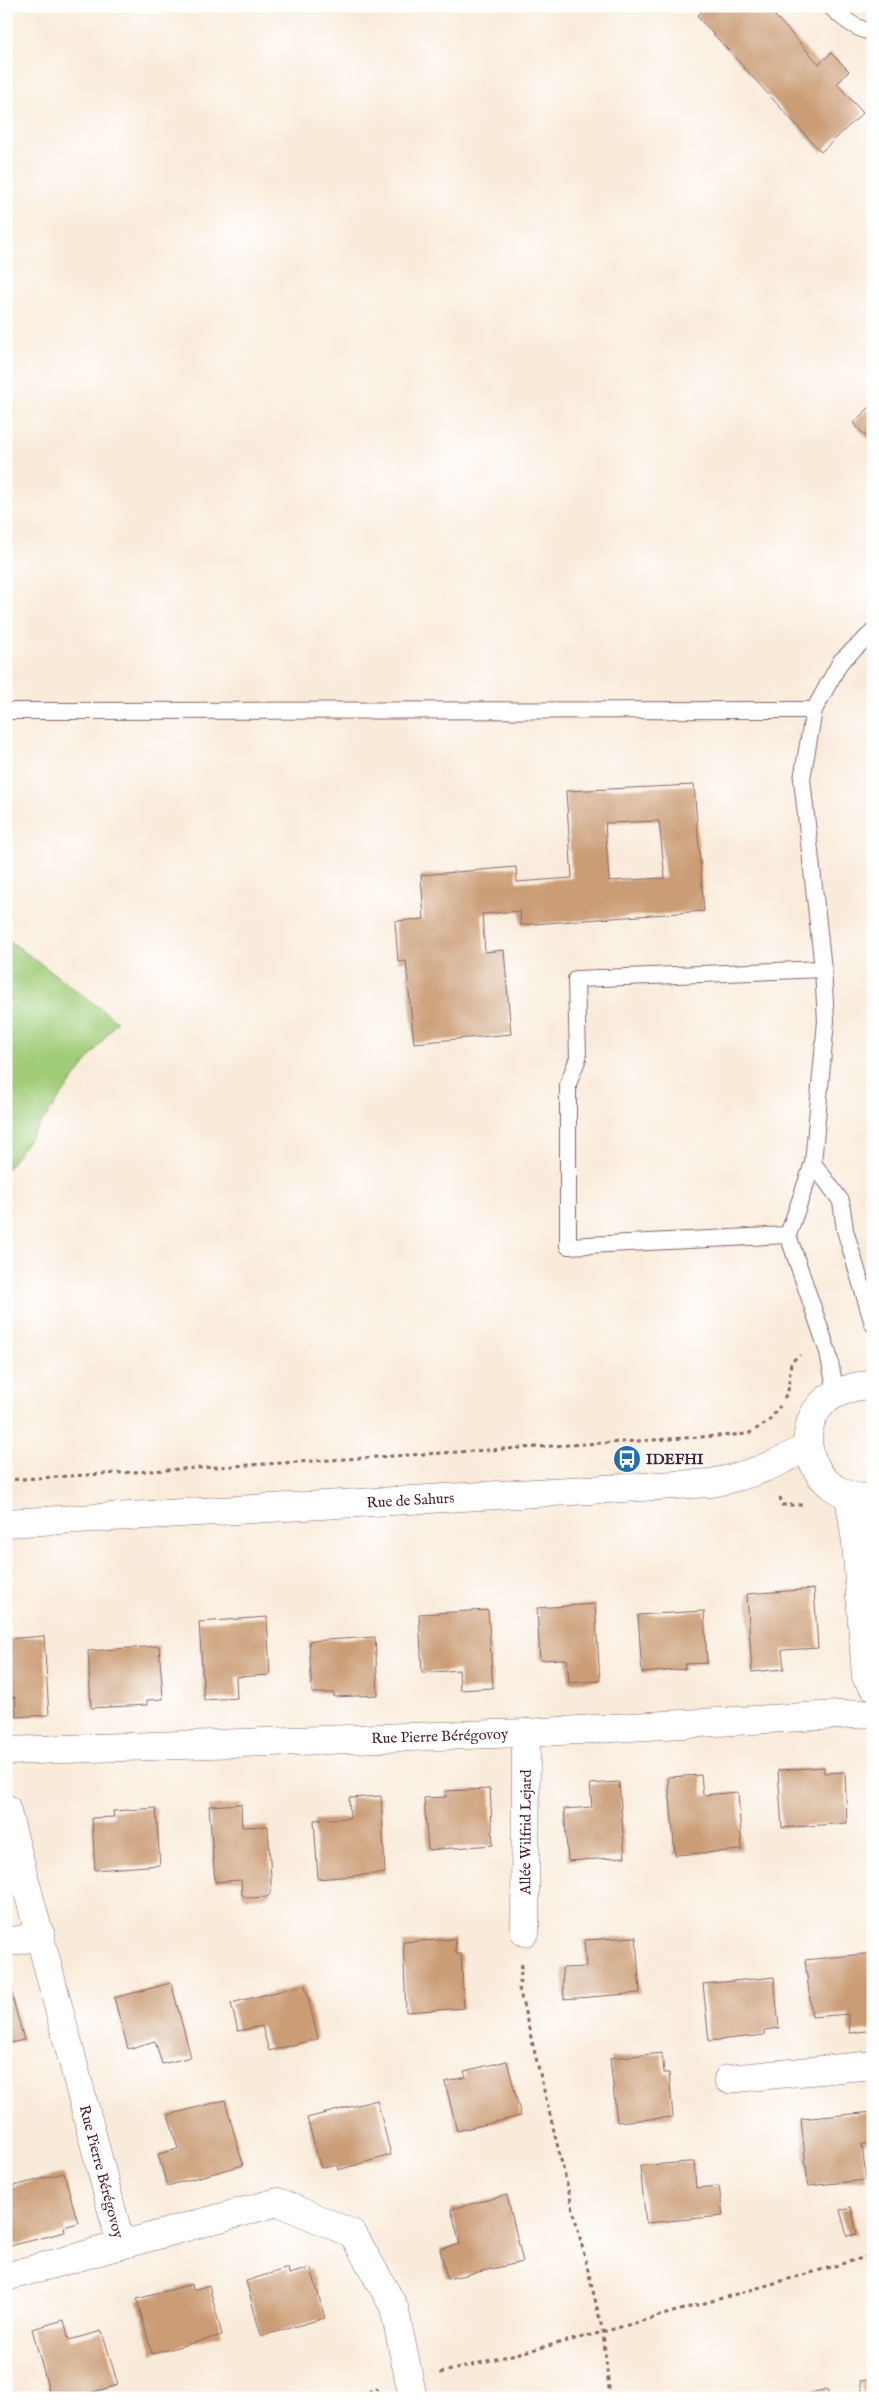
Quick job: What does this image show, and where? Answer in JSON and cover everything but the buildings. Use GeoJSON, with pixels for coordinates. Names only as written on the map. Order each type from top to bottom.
{"type":"FeatureCollection","features":[{"type":"Feature","properties":{"kind":"street"},"geometry":{"type":"LineString","coordinates":[[873,1387],[854,1386],[836,1393],[819,1409],[812,1421],[808,1446],[812,1463],[828,1485],[861,1497],[856,1542],[866,1677],[873,1686]]}},
{"type":"Feature","properties":{"kind":"street","name":"Rue de Sahurs"},"geometry":{"type":"LineString","coordinates":[[6,1523],[711,1483],[737,1478],[794,1455],[808,1446]]}},
{"type":"Feature","properties":{"kind":"street","name":"Rue Pierre Bérégovoy"},"geometry":{"type":"LineString","coordinates":[[6,1751],[526,1733],[873,1713]]}},
{"type":"Feature","properties":{"kind":"street","name":"Allée Wilfrid Lejard"},"geometry":{"type":"LineString","coordinates":[[525,1932],[526,1733]]}},
{"type":"Feature","properties":{"kind":"street","name":"Rue Pierre Bérégovoy"},"geometry":{"type":"LineString","coordinates":[[6,1808],[121,2245],[278,2202],[353,2234],[394,2306],[411,2389]]}},
{"type":"Feature","properties":{"kind":"street"},"geometry":{"type":"LineString","coordinates":[[6,1943],[40,1934]]}},
{"type":"Feature","properties":{"kind":"street"},"geometry":{"type":"LineString","coordinates":[[728,2079],[873,2065]]}},
{"type":"Feature","properties":{"kind":"street"},"geometry":{"type":"LineString","coordinates":[[6,2277],[121,2245]]}},
{"type":"Feature","properties":{"kind":"lane"},"geometry":{"type":"LineString","coordinates":[[830,6],[841,18],[867,32],[873,32]]}},
{"type":"Feature","properties":{"kind":"lane"},"geometry":{"type":"LineString","coordinates":[[836,1393],[828,1352],[788,1235],[813,1163],[826,1021],[823,969],[802,779],[814,710],[841,660],[873,632]]}},
{"type":"Feature","properties":{"kind":"lane"},"geometry":{"type":"LineString","coordinates":[[6,711],[814,710]]}},
{"type":"Feature","properties":{"kind":"lane"},"geometry":{"type":"LineString","coordinates":[[788,1235],[568,1246],[568,1084],[578,1058],[576,979],[823,969]]}},
{"type":"Feature","properties":{"kind":"lane"},"geometry":{"type":"LineString","coordinates":[[813,1163],[840,1201],[845,1230],[873,1324]]}},
{"type":"Feature","properties":{"kind":"path"},"geometry":{"type":"LineString","coordinates":[[6,1480],[748,1434],[768,1422],[780,1407],[788,1392],[791,1362],[800,1356],[809,1354]]}},
{"type":"Feature","properties":{"kind":"path"},"geometry":{"type":"LineString","coordinates":[[525,1932],[519,1988],[603,2332],[610,2398]]}},
{"type":"Feature","properties":{"kind":"path"},"geometry":{"type":"LineString","coordinates":[[345,2398],[411,2389],[873,2255]]}},
{"type":"Feature","properties":{"kind":"green space"},"geometry":{"type":"Polygon","coordinates":[[[6,938],[117,1021],[6,1170],[6,938]]]}},
{"type":"Feature","properties":{"kind":"place","name":"IDEFHI"},"geometry":{"type":"Point","coordinates":[627,1459]}}]}
